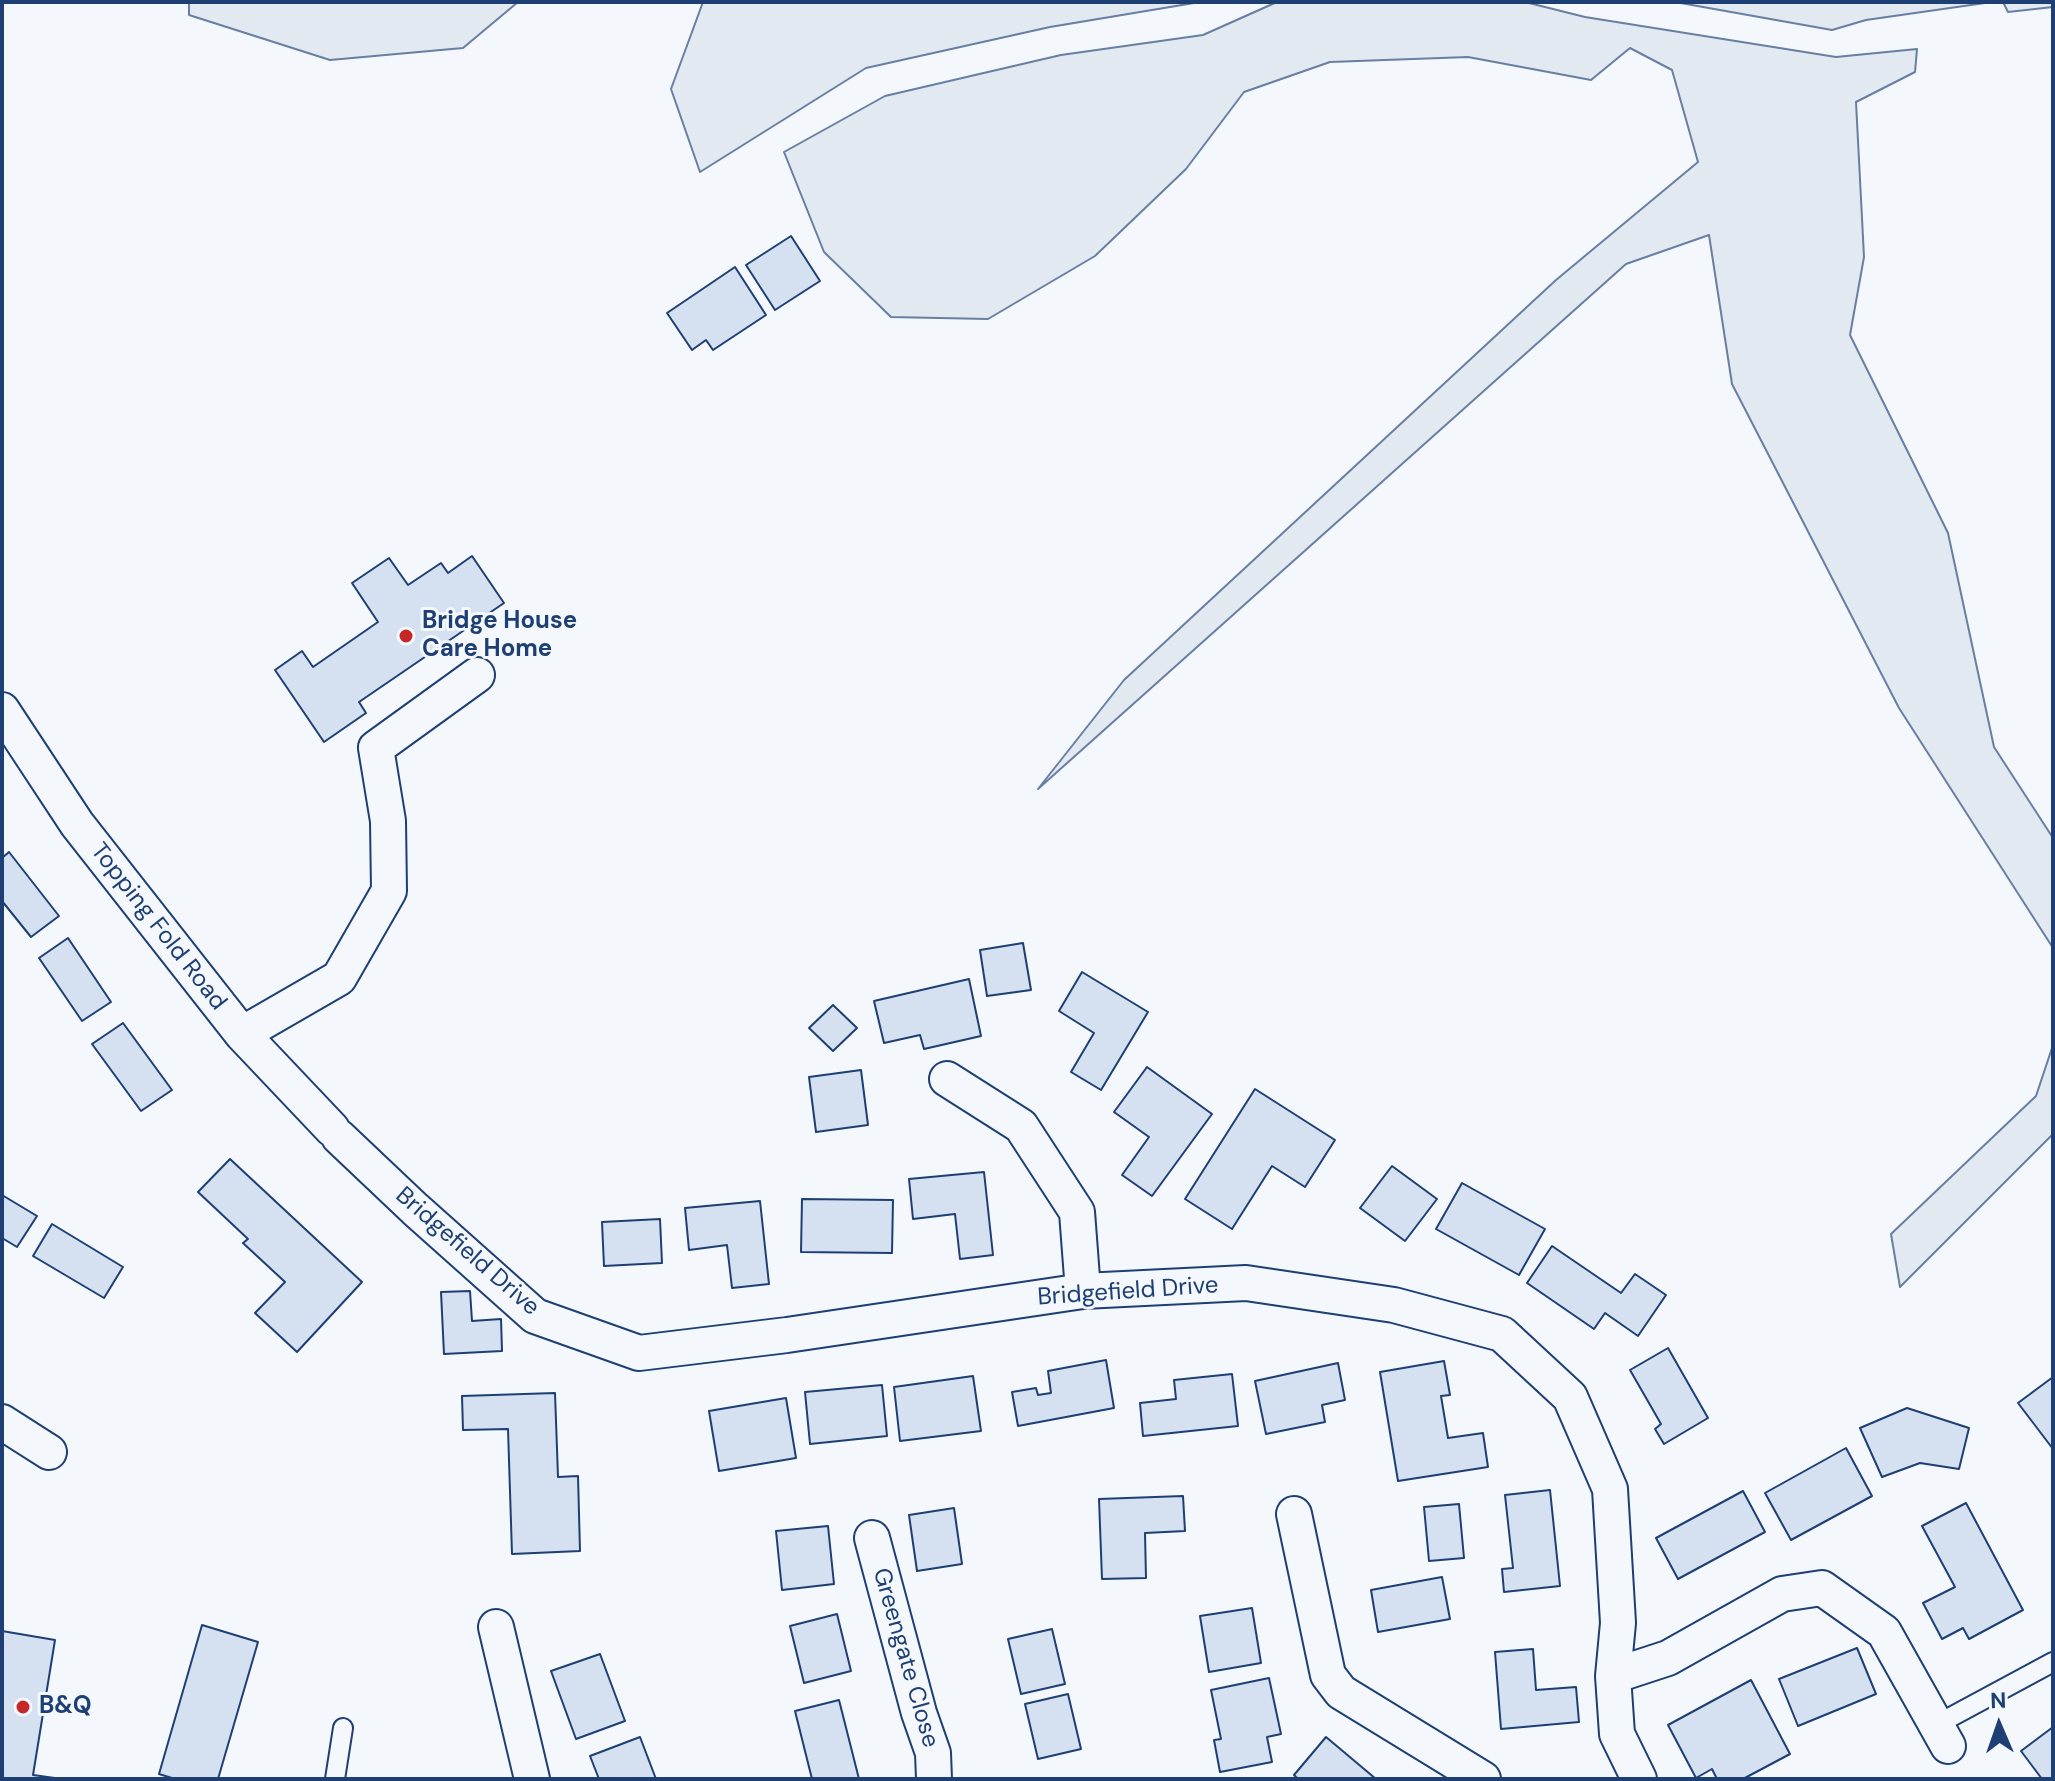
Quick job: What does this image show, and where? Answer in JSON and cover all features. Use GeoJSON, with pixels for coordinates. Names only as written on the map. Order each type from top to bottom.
{"type":"FeatureCollection","features":[{"type":"Feature","properties":{"kind":"street"},"geometry":{"type":"LineString","coordinates":[[242,1034],[339,978],[389,891],[388,821],[376,748],[477,675]]}},
{"type":"Feature","properties":{"kind":"street","name":"Topping Fold Road"},"geometry":{"type":"LineString","coordinates":[[2,710],[77,824],[242,1034],[335,1133]]}},
{"type":"Feature","properties":{"kind":"street"},"geometry":{"type":"LineString","coordinates":[[947,1079],[1021,1126],[1077,1212],[1083,1291]]}},
{"type":"Feature","properties":{"kind":"street","name":"Bridgefield Drive"},"geometry":{"type":"LineString","coordinates":[[335,1133],[535,1316],[639,1353],[787,1335],[1083,1291],[1246,1283],[1394,1305],[1502,1334],[1570,1397],[1610,1489],[1618,1623],[1613,1676],[1617,1734],[1639,1779]]}},
{"type":"Feature","properties":{"kind":"street"},"geometry":{"type":"LineString","coordinates":[[2,1422],[49,1452]]}},
{"type":"Feature","properties":{"kind":"street"},"geometry":{"type":"LineString","coordinates":[[1294,1514],[1328,1675],[1341,1692],[1483,1779]]}},
{"type":"Feature","properties":{"kind":"street","name":"Greengate Close"},"geometry":{"type":"LineString","coordinates":[[872,1538],[919,1713],[933,1753],[934,1779]]}},
{"type":"Feature","properties":{"kind":"street"},"geometry":{"type":"LineString","coordinates":[[1613,1676],[1668,1658],[1782,1594],[1822,1588],[1884,1632],[1942,1736]]}},
{"type":"Feature","properties":{"kind":"street"},"geometry":{"type":"LineString","coordinates":[[496,1627],[532,1779]]}},
{"type":"Feature","properties":{"kind":"lane"},"geometry":{"type":"LineString","coordinates":[[1942,1736],[2053,1662]]}},
{"type":"Feature","properties":{"kind":"lane"},"geometry":{"type":"LineString","coordinates":[[335,1779],[343,1728]]}},
{"type":"Feature","properties":{"kind":"shaded area"},"geometry":{"type":"Polygon","coordinates":[[[189,2],[518,2],[463,48],[330,60],[189,15],[189,2]]]}},
{"type":"Feature","properties":{"kind":"shaded area"},"geometry":{"type":"Polygon","coordinates":[[[703,2],[1200,2],[1050,27],[866,68],[700,172],[671,89],[703,2]]]}},
{"type":"Feature","properties":{"kind":"shaded area"},"geometry":{"type":"Polygon","coordinates":[[[1277,2],[1525,2],[1585,17],[1836,57],[1917,49],[1915,72],[1856,102],[1864,257],[1850,335],[1948,533],[1994,747],[2053,838],[2053,948],[1899,708],[1732,384],[1709,235],[1626,264],[1038,789],[1124,680],[1556,280],[1698,162],[1672,70],[1630,48],[1591,80],[1468,57],[1330,62],[1244,92],[1186,169],[1095,256],[988,319],[891,317],[824,252],[784,152],[885,96],[1061,55],[1203,35],[1277,2]]]}},
{"type":"Feature","properties":{"kind":"shaded area"},"geometry":{"type":"Polygon","coordinates":[[[1675,2],[1992,2],[1866,20],[1832,30],[1675,2]]]}},
{"type":"Feature","properties":{"kind":"shaded area"},"geometry":{"type":"Polygon","coordinates":[[[2003,2],[2053,2],[2053,7],[2008,12],[2003,2]]]}},
{"type":"Feature","properties":{"kind":"shaded area"},"geometry":{"type":"Polygon","coordinates":[[[2053,1045],[2053,1134],[1900,1287],[1891,1234],[2036,1096],[2053,1045]]]}},
{"type":"Feature","properties":{"kind":"building"},"geometry":{"type":"Polygon","coordinates":[[[791,236],[820,281],[775,310],[746,265],[791,236]]]}},
{"type":"Feature","properties":{"kind":"building"},"geometry":{"type":"Polygon","coordinates":[[[735,267],[766,315],[713,350],[706,340],[692,350],[667,313],[735,267]]]}},
{"type":"Feature","properties":{"kind":"building","name":"Bridge House Care Home"},"geometry":{"type":"Polygon","coordinates":[[[472,556],[504,603],[359,702],[366,713],[324,742],[275,670],[302,651],[313,667],[378,622],[352,583],[389,558],[408,585],[441,563],[448,573],[472,556]]]}},
{"type":"Feature","properties":{"kind":"building"},"geometry":{"type":"Polygon","coordinates":[[[9,852],[59,916],[31,937],[2,901],[2,858],[9,852]]]}},
{"type":"Feature","properties":{"kind":"building"},"geometry":{"type":"Polygon","coordinates":[[[68,938],[111,1002],[82,1021],[39,958],[68,938]]]}},
{"type":"Feature","properties":{"kind":"building"},"geometry":{"type":"Polygon","coordinates":[[[1023,943],[1031,990],[987,996],[980,950],[1023,943]]]}},
{"type":"Feature","properties":{"kind":"building"},"geometry":{"type":"Polygon","coordinates":[[[1082,972],[1148,1012],[1101,1090],[1071,1072],[1094,1033],[1059,1011],[1082,972]]]}},
{"type":"Feature","properties":{"kind":"building"},"geometry":{"type":"Polygon","coordinates":[[[969,979],[981,1036],[924,1049],[920,1035],[884,1043],[874,1001],[969,979]]]}},
{"type":"Feature","properties":{"kind":"building"},"geometry":{"type":"Polygon","coordinates":[[[833,1005],[857,1028],[833,1051],[809,1028],[833,1005]]]}},
{"type":"Feature","properties":{"kind":"building"},"geometry":{"type":"Polygon","coordinates":[[[123,1023],[172,1090],[141,1111],[92,1044],[123,1023]]]}},
{"type":"Feature","properties":{"kind":"building"},"geometry":{"type":"Polygon","coordinates":[[[1147,1067],[1212,1114],[1152,1196],[1122,1175],[1149,1137],[1114,1112],[1147,1067]]]}},
{"type":"Feature","properties":{"kind":"building"},"geometry":{"type":"Polygon","coordinates":[[[861,1070],[868,1125],[816,1132],[809,1077],[861,1070]]]}},
{"type":"Feature","properties":{"kind":"building"},"geometry":{"type":"Polygon","coordinates":[[[1255,1089],[1335,1140],[1305,1187],[1272,1166],[1232,1229],[1185,1199],[1255,1089]]]}},
{"type":"Feature","properties":{"kind":"building"},"geometry":{"type":"Polygon","coordinates":[[[230,1159],[362,1282],[297,1352],[255,1313],[285,1282],[243,1243],[248,1239],[198,1192],[230,1159]]]}},
{"type":"Feature","properties":{"kind":"building"},"geometry":{"type":"Polygon","coordinates":[[[1392,1166],[1437,1199],[1405,1241],[1360,1208],[1392,1166]]]}},
{"type":"Feature","properties":{"kind":"building"},"geometry":{"type":"Polygon","coordinates":[[[984,1172],[993,1255],[960,1259],[955,1214],[913,1219],[909,1179],[984,1172]]]}},
{"type":"Feature","properties":{"kind":"building"},"geometry":{"type":"Polygon","coordinates":[[[1462,1183],[1545,1229],[1519,1275],[1436,1229],[1462,1183]]]}},
{"type":"Feature","properties":{"kind":"building"},"geometry":{"type":"Polygon","coordinates":[[[2,1195],[37,1216],[17,1247],[2,1238],[2,1195]]]}},
{"type":"Feature","properties":{"kind":"building"},"geometry":{"type":"Polygon","coordinates":[[[802,1199],[893,1200],[892,1253],[801,1252],[802,1199]]]}},
{"type":"Feature","properties":{"kind":"building"},"geometry":{"type":"Polygon","coordinates":[[[760,1201],[769,1284],[732,1288],[727,1245],[689,1250],[685,1208],[760,1201]]]}},
{"type":"Feature","properties":{"kind":"building"},"geometry":{"type":"Polygon","coordinates":[[[660,1219],[662,1263],[604,1266],[602,1222],[660,1219]]]}},
{"type":"Feature","properties":{"kind":"building"},"geometry":{"type":"Polygon","coordinates":[[[52,1224],[123,1267],[104,1298],[33,1256],[52,1224]]]}},
{"type":"Feature","properties":{"kind":"building"},"geometry":{"type":"Polygon","coordinates":[[[1552,1246],[1621,1293],[1635,1274],[1666,1295],[1638,1336],[1605,1313],[1594,1329],[1527,1283],[1552,1246]]]}},
{"type":"Feature","properties":{"kind":"building"},"geometry":{"type":"Polygon","coordinates":[[[470,1291],[472,1321],[501,1319],[502,1351],[444,1354],[441,1292],[470,1291]]]}},
{"type":"Feature","properties":{"kind":"building"},"geometry":{"type":"Polygon","coordinates":[[[1668,1348],[1708,1418],[1664,1444],[1655,1429],[1661,1424],[1630,1370],[1668,1348]]]}},
{"type":"Feature","properties":{"kind":"building"},"geometry":{"type":"Polygon","coordinates":[[[1106,1360],[1114,1408],[1018,1426],[1012,1392],[1036,1388],[1038,1395],[1051,1393],[1048,1371],[1106,1360]]]}},
{"type":"Feature","properties":{"kind":"building"},"geometry":{"type":"Polygon","coordinates":[[[1444,1361],[1450,1395],[1441,1396],[1448,1438],[1483,1433],[1488,1467],[1398,1481],[1380,1372],[1444,1361]]]}},
{"type":"Feature","properties":{"kind":"building"},"geometry":{"type":"Polygon","coordinates":[[[1338,1363],[1345,1400],[1322,1405],[1325,1422],[1266,1434],[1255,1381],[1338,1363]]]}},
{"type":"Feature","properties":{"kind":"building"},"geometry":{"type":"Polygon","coordinates":[[[1232,1374],[1238,1426],[1143,1436],[1140,1403],[1176,1399],[1174,1380],[1232,1374]]]}},
{"type":"Feature","properties":{"kind":"building"},"geometry":{"type":"Polygon","coordinates":[[[973,1376],[981,1431],[900,1441],[894,1387],[973,1376]]]}},
{"type":"Feature","properties":{"kind":"building"},"geometry":{"type":"Polygon","coordinates":[[[2053,1377],[2053,1449],[2018,1403],[2053,1377]]]}},
{"type":"Feature","properties":{"kind":"building"},"geometry":{"type":"Polygon","coordinates":[[[882,1385],[887,1436],[810,1444],[805,1392],[882,1385]]]}},
{"type":"Feature","properties":{"kind":"building"},"geometry":{"type":"Polygon","coordinates":[[[555,1393],[558,1477],[578,1476],[580,1551],[512,1554],[508,1429],[463,1430],[462,1396],[555,1393]]]}},
{"type":"Feature","properties":{"kind":"building"},"geometry":{"type":"Polygon","coordinates":[[[786,1398],[796,1458],[719,1471],[709,1411],[786,1398]]]}},
{"type":"Feature","properties":{"kind":"building"},"geometry":{"type":"Polygon","coordinates":[[[1907,1408],[1969,1428],[1959,1469],[1920,1463],[1882,1477],[1860,1428],[1907,1408]]]}},
{"type":"Feature","properties":{"kind":"building"},"geometry":{"type":"Polygon","coordinates":[[[1846,1448],[1872,1496],[1791,1540],[1765,1493],[1846,1448]]]}},
{"type":"Feature","properties":{"kind":"building"},"geometry":{"type":"Polygon","coordinates":[[[1550,1490],[1560,1586],[1504,1592],[1502,1569],[1513,1568],[1505,1495],[1550,1490]]]}},
{"type":"Feature","properties":{"kind":"building"},"geometry":{"type":"Polygon","coordinates":[[[1743,1491],[1765,1532],[1678,1579],[1656,1538],[1743,1491]]]}},
{"type":"Feature","properties":{"kind":"building"},"geometry":{"type":"Polygon","coordinates":[[[1183,1496],[1185,1531],[1145,1533],[1146,1578],[1102,1579],[1099,1499],[1183,1496]]]}},
{"type":"Feature","properties":{"kind":"building"},"geometry":{"type":"Polygon","coordinates":[[[1966,1503],[2023,1610],[1969,1639],[1963,1628],[1942,1639],[1923,1603],[1955,1587],[1922,1526],[1966,1503]]]}},
{"type":"Feature","properties":{"kind":"building"},"geometry":{"type":"Polygon","coordinates":[[[1459,1504],[1464,1558],[1429,1561],[1424,1507],[1459,1504]]]}},
{"type":"Feature","properties":{"kind":"building"},"geometry":{"type":"Polygon","coordinates":[[[954,1508],[962,1564],[917,1571],[909,1515],[954,1508]]]}},
{"type":"Feature","properties":{"kind":"building"},"geometry":{"type":"Polygon","coordinates":[[[828,1526],[834,1584],[782,1590],[776,1531],[828,1526]]]}},
{"type":"Feature","properties":{"kind":"building"},"geometry":{"type":"Polygon","coordinates":[[[1442,1577],[1450,1619],[1378,1632],[1371,1590],[1442,1577]]]}},
{"type":"Feature","properties":{"kind":"building"},"geometry":{"type":"Polygon","coordinates":[[[1252,1608],[1261,1663],[1209,1672],[1200,1616],[1252,1608]]]}},
{"type":"Feature","properties":{"kind":"building"},"geometry":{"type":"Polygon","coordinates":[[[837,1614],[851,1671],[804,1683],[790,1626],[837,1614]]]}},
{"type":"Feature","properties":{"kind":"building"},"geometry":{"type":"Polygon","coordinates":[[[202,1625],[258,1642],[218,1779],[175,1779],[159,1774],[202,1625]]]}},
{"type":"Feature","properties":{"kind":"building"},"geometry":{"type":"Polygon","coordinates":[[[1052,1629],[1065,1684],[1021,1694],[1008,1639],[1052,1629]]]}},
{"type":"Feature","properties":{"kind":"building","name":"B&Q"},"geometry":{"type":"Polygon","coordinates":[[[2,1631],[55,1640],[33,1775],[62,1779],[2,1779],[2,1631]]]}},
{"type":"Feature","properties":{"kind":"building"},"geometry":{"type":"Polygon","coordinates":[[[1857,1648],[1876,1694],[1798,1726],[1779,1679],[1857,1648]]]}},
{"type":"Feature","properties":{"kind":"building"},"geometry":{"type":"Polygon","coordinates":[[[1533,1649],[1536,1690],[1576,1687],[1579,1722],[1501,1729],[1495,1652],[1533,1649]]]}},
{"type":"Feature","properties":{"kind":"building"},"geometry":{"type":"Polygon","coordinates":[[[600,1654],[625,1721],[576,1739],[551,1671],[600,1654]]]}},
{"type":"Feature","properties":{"kind":"building"},"geometry":{"type":"Polygon","coordinates":[[[1269,1678],[1281,1734],[1267,1737],[1272,1762],[1220,1772],[1214,1740],[1221,1739],[1211,1690],[1269,1678]]]}},
{"type":"Feature","properties":{"kind":"building"},"geometry":{"type":"Polygon","coordinates":[[[1751,1680],[1790,1754],[1743,1779],[1717,1779],[1712,1769],[1696,1778],[1668,1725],[1751,1680]]]}},
{"type":"Feature","properties":{"kind":"building"},"geometry":{"type":"Polygon","coordinates":[[[1068,1694],[1081,1749],[1038,1759],[1025,1704],[1068,1694]]]}},
{"type":"Feature","properties":{"kind":"building"},"geometry":{"type":"Polygon","coordinates":[[[839,1700],[859,1779],[812,1779],[795,1711],[839,1700]]]}},
{"type":"Feature","properties":{"kind":"building"},"geometry":{"type":"Polygon","coordinates":[[[2053,1727],[2053,1779],[2042,1779],[2021,1751],[2053,1727]]]}},
{"type":"Feature","properties":{"kind":"building"},"geometry":{"type":"Polygon","coordinates":[[[640,1737],[656,1779],[599,1779],[590,1756],[640,1737]]]}},
{"type":"Feature","properties":{"kind":"building"},"geometry":{"type":"Polygon","coordinates":[[[1326,1737],[1376,1779],[1298,1779],[1294,1775],[1326,1737]]]}},
{"type":"Feature","properties":{"kind":"place","name":"Bridge House Care Home"},"geometry":{"type":"Point","coordinates":[406,636]}},
{"type":"Feature","properties":{"kind":"place","name":"B&Q"},"geometry":{"type":"Point","coordinates":[23,1707]}}]}
